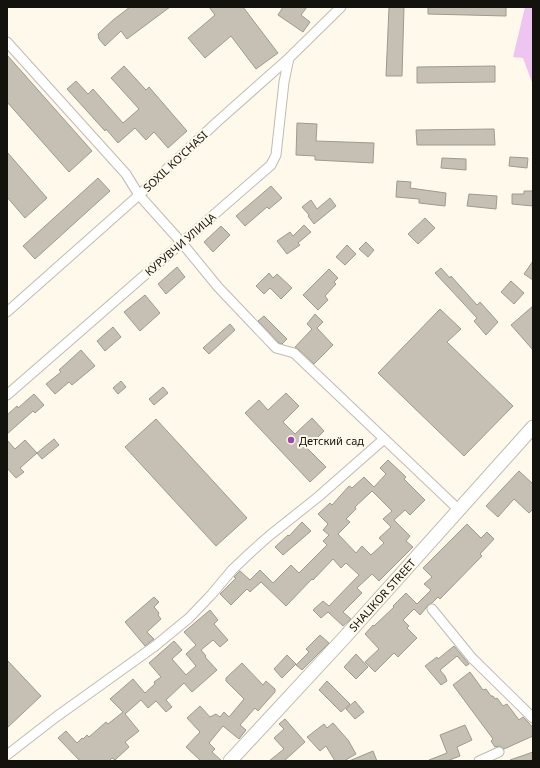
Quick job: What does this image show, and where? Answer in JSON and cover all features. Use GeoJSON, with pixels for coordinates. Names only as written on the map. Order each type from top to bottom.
{"type":"FeatureCollection","features":[{"type":"Feature","properties":{"kind":"street","name":"SOXIL KO'CHASI"},"geometry":{"type":"LineString","coordinates":[[7,312],[139,195],[289,58],[340,7]]}},
{"type":"Feature","properties":{"kind":"street"},"geometry":{"type":"LineString","coordinates":[[7,42],[126,174],[139,195],[182,243],[218,287],[276,348],[294,354],[458,509]]}},
{"type":"Feature","properties":{"kind":"street","name":"КУРУВЧИ УЛИЦА"},"geometry":{"type":"LineString","coordinates":[[7,395],[271,166],[276,155],[284,82],[289,58]]}},
{"type":"Feature","properties":{"kind":"street","name":"SHАLIKOR STREET"},"geometry":{"type":"LineString","coordinates":[[230,761],[344,638],[533,427]]}},
{"type":"Feature","properties":{"kind":"street"},"geometry":{"type":"LineString","coordinates":[[7,755],[56,717],[155,646],[189,618],[232,570],[251,552],[318,497],[384,439]]}},
{"type":"Feature","properties":{"kind":"street"},"geometry":{"type":"LineString","coordinates":[[432,609],[472,658],[533,718]]}},
{"type":"Feature","properties":{"kind":"street"},"geometry":{"type":"LineString","coordinates":[[479,761],[499,752]]}},
{"type":"Feature","properties":{"kind":"shaded area"},"geometry":{"type":"Polygon","coordinates":[[[525,7],[533,7],[533,85],[523,58],[513,57],[525,7]]]}},
{"type":"Feature","properties":{"kind":"building"},"geometry":{"type":"Polygon","coordinates":[[[130,7],[170,7],[127,39],[121,31],[105,46],[99,39],[98,34],[130,7]]]}},
{"type":"Feature","properties":{"kind":"building"},"geometry":{"type":"Polygon","coordinates":[[[209,7],[243,7],[278,53],[256,69],[231,36],[205,58],[188,38],[215,15],[209,7]]]}},
{"type":"Feature","properties":{"kind":"building"},"geometry":{"type":"Polygon","coordinates":[[[283,7],[307,7],[301,15],[310,22],[303,32],[278,15],[283,7]]]}},
{"type":"Feature","properties":{"kind":"building"},"geometry":{"type":"Polygon","coordinates":[[[389,7],[404,7],[402,76],[386,76],[389,7]]]}},
{"type":"Feature","properties":{"kind":"building"},"geometry":{"type":"Polygon","coordinates":[[[428,7],[506,7],[506,16],[428,14],[428,7]]]}},
{"type":"Feature","properties":{"kind":"building"},"geometry":{"type":"Polygon","coordinates":[[[7,55],[92,151],[69,172],[7,102],[7,55]]]}},
{"type":"Feature","properties":{"kind":"building"},"geometry":{"type":"Polygon","coordinates":[[[124,66],[146,90],[149,87],[187,131],[168,148],[154,132],[146,140],[135,128],[118,143],[106,129],[105,131],[67,89],[76,81],[88,94],[93,89],[123,123],[139,109],[111,78],[124,66]]]}},
{"type":"Feature","properties":{"kind":"building"},"geometry":{"type":"Polygon","coordinates":[[[495,66],[495,82],[417,83],[417,67],[495,66]]]}},
{"type":"Feature","properties":{"kind":"building"},"geometry":{"type":"Polygon","coordinates":[[[297,123],[317,124],[316,141],[374,143],[373,163],[315,160],[315,156],[296,155],[297,123]]]}},
{"type":"Feature","properties":{"kind":"building"},"geometry":{"type":"Polygon","coordinates":[[[494,129],[495,145],[417,145],[416,130],[494,129]]]}},
{"type":"Feature","properties":{"kind":"building"},"geometry":{"type":"Polygon","coordinates":[[[7,152],[47,198],[25,218],[7,197],[7,152]]]}},
{"type":"Feature","properties":{"kind":"building"},"geometry":{"type":"Polygon","coordinates":[[[510,157],[528,158],[527,168],[509,166],[510,157]]]}},
{"type":"Feature","properties":{"kind":"building"},"geometry":{"type":"Polygon","coordinates":[[[442,158],[466,159],[466,170],[441,168],[442,158]]]}},
{"type":"Feature","properties":{"kind":"building"},"geometry":{"type":"Polygon","coordinates":[[[98,178],[110,191],[35,259],[23,246],[98,178]]]}},
{"type":"Feature","properties":{"kind":"building"},"geometry":{"type":"Polygon","coordinates":[[[397,181],[411,182],[410,188],[446,193],[445,206],[419,203],[419,199],[396,197],[397,181]]]}},
{"type":"Feature","properties":{"kind":"building"},"geometry":{"type":"Polygon","coordinates":[[[271,186],[282,198],[269,209],[267,207],[245,226],[236,216],[271,186]]]}},
{"type":"Feature","properties":{"kind":"building"},"geometry":{"type":"Polygon","coordinates":[[[524,191],[533,191],[533,206],[512,204],[512,194],[524,194],[524,191]]]}},
{"type":"Feature","properties":{"kind":"building"},"geometry":{"type":"Polygon","coordinates":[[[469,194],[497,196],[496,209],[467,206],[469,194]]]}},
{"type":"Feature","properties":{"kind":"building"},"geometry":{"type":"Polygon","coordinates":[[[330,198],[336,206],[314,224],[302,207],[311,200],[317,209],[330,198]]]}},
{"type":"Feature","properties":{"kind":"building"},"geometry":{"type":"Polygon","coordinates":[[[425,218],[435,228],[418,244],[408,234],[425,218]]]}},
{"type":"Feature","properties":{"kind":"building"},"geometry":{"type":"Polygon","coordinates":[[[304,225],[311,232],[298,243],[300,245],[287,254],[277,241],[290,232],[293,236],[304,225]]]}},
{"type":"Feature","properties":{"kind":"building"},"geometry":{"type":"Polygon","coordinates":[[[221,226],[230,235],[213,252],[204,242],[221,226]]]}},
{"type":"Feature","properties":{"kind":"building"},"geometry":{"type":"Polygon","coordinates":[[[366,242],[374,250],[368,257],[359,249],[366,242]]]}},
{"type":"Feature","properties":{"kind":"building"},"geometry":{"type":"Polygon","coordinates":[[[347,245],[356,254],[345,265],[336,257],[347,245]]]}},
{"type":"Feature","properties":{"kind":"building"},"geometry":{"type":"Polygon","coordinates":[[[533,261],[533,280],[524,274],[533,261]]]}},
{"type":"Feature","properties":{"kind":"building"},"geometry":{"type":"Polygon","coordinates":[[[177,267],[185,277],[166,294],[158,284],[177,267]]]}},
{"type":"Feature","properties":{"kind":"building"},"geometry":{"type":"Polygon","coordinates":[[[441,268],[450,278],[451,276],[477,305],[480,302],[498,322],[486,335],[474,321],[477,318],[435,273],[441,268]]]}},
{"type":"Feature","properties":{"kind":"building"},"geometry":{"type":"Polygon","coordinates":[[[329,269],[338,278],[334,282],[336,284],[325,296],[328,300],[318,310],[303,295],[329,269]]]}},
{"type":"Feature","properties":{"kind":"building"},"geometry":{"type":"Polygon","coordinates":[[[269,273],[273,278],[277,274],[292,288],[281,299],[270,288],[264,294],[256,286],[269,273]]]}},
{"type":"Feature","properties":{"kind":"building"},"geometry":{"type":"Polygon","coordinates":[[[511,281],[524,293],[514,304],[501,292],[511,281]]]}},
{"type":"Feature","properties":{"kind":"building"},"geometry":{"type":"Polygon","coordinates":[[[145,295],[160,313],[140,331],[124,312],[145,295]]]}},
{"type":"Feature","properties":{"kind":"building"},"geometry":{"type":"Polygon","coordinates":[[[533,306],[533,350],[511,325],[533,306]]]}},
{"type":"Feature","properties":{"kind":"building"},"geometry":{"type":"Polygon","coordinates":[[[440,309],[461,329],[447,342],[513,406],[464,456],[378,373],[440,309]]]}},
{"type":"Feature","properties":{"kind":"building"},"geometry":{"type":"Polygon","coordinates":[[[315,314],[323,322],[317,328],[333,345],[314,364],[295,347],[312,329],[307,324],[315,314]]]}},
{"type":"Feature","properties":{"kind":"building"},"geometry":{"type":"Polygon","coordinates":[[[264,316],[287,339],[282,344],[279,343],[258,321],[264,316]]]}},
{"type":"Feature","properties":{"kind":"building"},"geometry":{"type":"Polygon","coordinates":[[[230,324],[235,330],[209,354],[203,348],[230,324]]]}},
{"type":"Feature","properties":{"kind":"building"},"geometry":{"type":"Polygon","coordinates":[[[113,327],[121,337],[105,351],[97,341],[113,327]]]}},
{"type":"Feature","properties":{"kind":"building"},"geometry":{"type":"Polygon","coordinates":[[[81,350],[95,366],[72,385],[69,382],[55,394],[46,384],[61,372],[59,370],[81,350]]]}},
{"type":"Feature","properties":{"kind":"building"},"geometry":{"type":"Polygon","coordinates":[[[121,381],[126,387],[118,394],[113,388],[121,381]]]}},
{"type":"Feature","properties":{"kind":"building"},"geometry":{"type":"Polygon","coordinates":[[[163,387],[168,393],[154,405],[149,399],[163,387]]]}},
{"type":"Feature","properties":{"kind":"building"},"geometry":{"type":"Polygon","coordinates":[[[286,393],[299,406],[283,422],[295,434],[312,418],[324,431],[307,448],[326,467],[310,482],[245,413],[259,400],[268,410],[286,393]]]}},
{"type":"Feature","properties":{"kind":"building"},"geometry":{"type":"Polygon","coordinates":[[[34,394],[44,405],[35,413],[33,411],[7,434],[7,415],[17,406],[18,408],[34,394]]]}},
{"type":"Feature","properties":{"kind":"building"},"geometry":{"type":"Polygon","coordinates":[[[156,419],[247,518],[216,546],[125,447],[156,419]]]}},
{"type":"Feature","properties":{"kind":"building"},"geometry":{"type":"Polygon","coordinates":[[[54,439],[59,445],[42,459],[37,453],[54,439]]]}},
{"type":"Feature","properties":{"kind":"building"},"geometry":{"type":"Polygon","coordinates":[[[7,440],[15,449],[25,440],[37,453],[20,468],[24,472],[16,478],[7,468],[7,440]]]}},
{"type":"Feature","properties":{"kind":"building"},"geometry":{"type":"Polygon","coordinates":[[[388,460],[406,477],[404,479],[425,500],[410,515],[405,510],[394,520],[410,536],[406,541],[413,547],[379,581],[372,574],[357,588],[362,593],[343,612],[351,619],[343,626],[328,612],[321,618],[313,610],[323,601],[329,606],[359,575],[346,563],[341,568],[333,559],[286,606],[261,582],[250,592],[247,589],[231,605],[220,594],[236,578],[234,577],[240,571],[250,580],[260,570],[273,583],[291,565],[299,573],[327,545],[323,541],[329,535],[323,530],[328,524],[318,514],[330,503],[332,505],[349,486],[352,488],[364,477],[374,487],[386,474],[380,468],[388,460]],[[372,491],[355,507],[356,509],[346,519],[350,522],[338,534],[356,553],[362,546],[371,555],[384,543],[379,538],[391,527],[383,519],[392,511],[372,491]]]}},
{"type":"Feature","properties":{"kind":"building"},"geometry":{"type":"Polygon","coordinates":[[[519,471],[533,484],[533,509],[529,513],[514,499],[498,517],[486,506],[519,471]]]}},
{"type":"Feature","properties":{"kind":"building"},"geometry":{"type":"Polygon","coordinates":[[[302,522],[311,531],[283,555],[275,547],[288,535],[289,536],[302,522]]]}},
{"type":"Feature","properties":{"kind":"building"},"geometry":{"type":"Polygon","coordinates":[[[467,524],[481,538],[487,532],[494,539],[480,554],[482,556],[440,599],[438,597],[428,605],[420,615],[414,609],[403,620],[409,626],[407,628],[417,638],[398,657],[394,653],[375,672],[365,662],[379,649],[365,634],[394,607],[393,606],[406,593],[417,604],[431,590],[424,584],[432,577],[423,568],[467,524]]]}},
{"type":"Feature","properties":{"kind":"building"},"geometry":{"type":"Polygon","coordinates":[[[154,597],[159,602],[154,607],[159,613],[158,615],[161,619],[147,632],[154,639],[145,646],[125,622],[154,597]]]}},
{"type":"Feature","properties":{"kind":"building"},"geometry":{"type":"Polygon","coordinates":[[[210,610],[218,620],[214,624],[228,640],[220,647],[213,640],[201,650],[206,656],[205,657],[217,670],[192,692],[184,683],[166,700],[172,707],[166,712],[156,701],[148,708],[141,700],[125,714],[139,731],[125,742],[129,747],[115,760],[112,758],[109,761],[80,761],[58,738],[66,731],[77,743],[87,735],[89,737],[106,722],[108,724],[123,712],[110,699],[133,679],[145,693],[155,684],[154,682],[161,677],[149,663],[174,641],[182,650],[172,659],[186,675],[196,666],[186,654],[196,645],[184,632],[210,610]]]}},
{"type":"Feature","properties":{"kind":"building"},"geometry":{"type":"Polygon","coordinates":[[[320,635],[329,643],[302,670],[296,665],[309,652],[306,649],[320,635]]]}},
{"type":"Feature","properties":{"kind":"building"},"geometry":{"type":"Polygon","coordinates":[[[454,646],[469,664],[466,666],[457,656],[440,670],[447,681],[441,685],[425,666],[437,657],[438,659],[454,646]]]}},
{"type":"Feature","properties":{"kind":"building"},"geometry":{"type":"Polygon","coordinates":[[[356,654],[368,667],[356,679],[344,667],[356,654]]]}},
{"type":"Feature","properties":{"kind":"building"},"geometry":{"type":"Polygon","coordinates":[[[287,655],[296,664],[282,678],[274,669],[287,655]]]}},
{"type":"Feature","properties":{"kind":"building"},"geometry":{"type":"Polygon","coordinates":[[[7,660],[41,696],[7,728],[7,660]]]}},
{"type":"Feature","properties":{"kind":"building"},"geometry":{"type":"Polygon","coordinates":[[[242,663],[263,685],[266,681],[275,689],[275,692],[258,711],[255,708],[240,725],[246,730],[239,739],[223,726],[209,743],[215,749],[212,752],[222,761],[201,761],[186,747],[200,732],[187,718],[200,706],[210,717],[216,714],[220,717],[224,712],[229,717],[244,699],[226,681],[226,678],[242,663]]]}},
{"type":"Feature","properties":{"kind":"building"},"geometry":{"type":"Polygon","coordinates":[[[470,672],[483,690],[486,689],[491,696],[495,699],[497,698],[503,706],[507,704],[519,720],[523,717],[528,722],[533,728],[533,736],[504,749],[500,746],[495,747],[491,741],[493,739],[453,685],[470,672]]]}},
{"type":"Feature","properties":{"kind":"building"},"geometry":{"type":"Polygon","coordinates":[[[327,681],[350,704],[341,712],[319,690],[327,681]]]}},
{"type":"Feature","properties":{"kind":"building"},"geometry":{"type":"Polygon","coordinates":[[[355,701],[364,712],[355,719],[346,709],[355,701]]]}},
{"type":"Feature","properties":{"kind":"building"},"geometry":{"type":"Polygon","coordinates":[[[285,719],[305,742],[284,761],[269,761],[284,749],[274,738],[284,729],[279,724],[285,719]]]}},
{"type":"Feature","properties":{"kind":"building"},"geometry":{"type":"Polygon","coordinates":[[[333,723],[348,740],[356,754],[344,761],[335,761],[326,746],[320,751],[307,737],[324,724],[327,728],[333,723]]]}},
{"type":"Feature","properties":{"kind":"building"},"geometry":{"type":"Polygon","coordinates":[[[465,725],[472,740],[457,747],[460,756],[447,761],[429,761],[447,753],[440,735],[465,725]]]}},
{"type":"Feature","properties":{"kind":"building"},"geometry":{"type":"Polygon","coordinates":[[[373,751],[377,761],[349,761],[373,751]]]}},
{"type":"Feature","properties":{"kind":"building"},"geometry":{"type":"Polygon","coordinates":[[[533,752],[533,761],[510,761],[510,760],[533,752]]]}},
{"type":"Feature","properties":{"kind":"place","name":"Детский сад"},"geometry":{"type":"Point","coordinates":[291,440]}}]}
